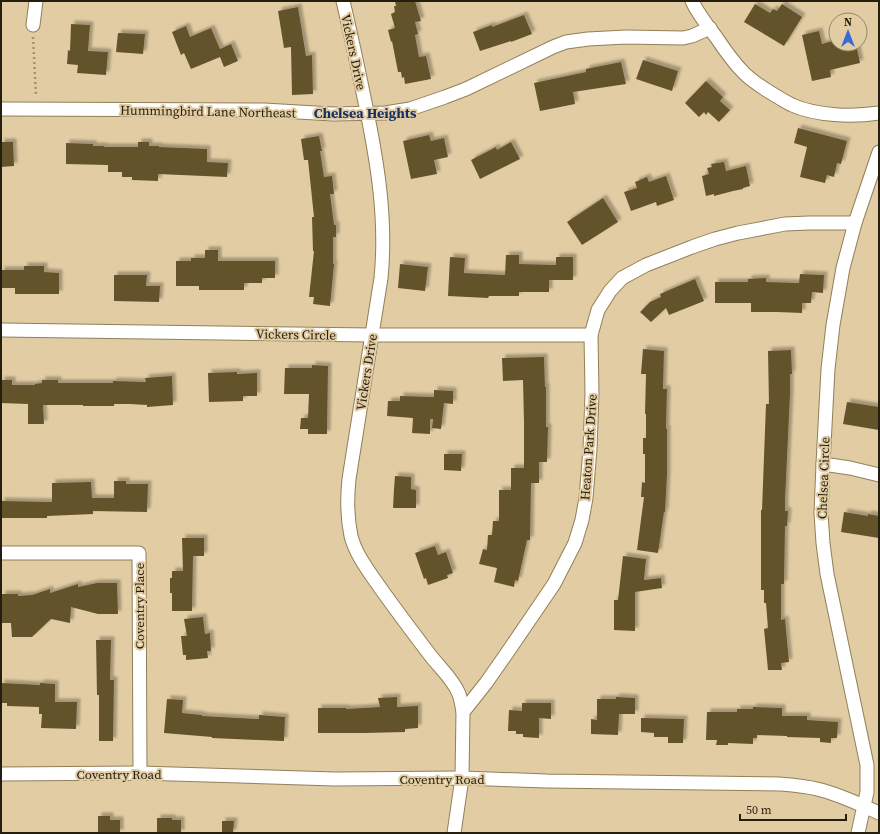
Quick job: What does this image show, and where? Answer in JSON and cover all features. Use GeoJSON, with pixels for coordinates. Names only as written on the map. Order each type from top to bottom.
{"type":"FeatureCollection","features":[{"type":"Feature","properties":{"kind":"street"},"geometry":{"type":"LineString","coordinates":[[32,25],[36,1]]}},
{"type":"Feature","properties":{"kind":"street","name":"Vickers Drive"},"geometry":{"type":"LineString","coordinates":[[343,1],[354,46],[375,152],[380,188],[383,233],[381,278],[349,479],[347,498],[348,520],[351,537],[359,555],[381,589],[452,682],[459,694],[463,712]]}},
{"type":"Feature","properties":{"kind":"street"},"geometry":{"type":"LineString","coordinates":[[692,1],[728,55],[744,73],[758,84],[791,105],[806,110],[836,115],[871,114],[879,112]]}},
{"type":"Feature","properties":{"kind":"street","name":"Hummingbird Lane Northeast"},"geometry":{"type":"LineString","coordinates":[[1,109],[264,110],[333,114],[385,114],[410,109],[445,97],[566,42],[611,38],[683,38],[692,36],[710,28]]}},
{"type":"Feature","properties":{"kind":"street","name":"Chelsea Circle"},"geometry":{"type":"LineString","coordinates":[[858,833],[867,792],[867,765],[827,574],[823,543],[823,464],[828,369],[833,325],[843,268],[855,223],[879,152]]}},
{"type":"Feature","properties":{"kind":"street","name":"Heaton Park Drive"},"geometry":{"type":"LineString","coordinates":[[463,712],[507,653],[554,584],[575,543],[582,520],[586,498],[592,394],[591,335],[598,310],[610,291],[622,278],[646,265],[715,239],[786,224],[855,223]]}},
{"type":"Feature","properties":{"kind":"street","name":"Vickers Circle"},"geometry":{"type":"LineString","coordinates":[[1,330],[372,335],[591,335]]}},
{"type":"Feature","properties":{"kind":"street"},"geometry":{"type":"LineString","coordinates":[[823,464],[850,468],[879,475]]}},
{"type":"Feature","properties":{"kind":"street","name":"Coventry Place"},"geometry":{"type":"LineString","coordinates":[[1,553],[139,553],[140,774]]}},
{"type":"Feature","properties":{"kind":"street"},"geometry":{"type":"LineString","coordinates":[[454,833],[462,778],[463,712]]}},
{"type":"Feature","properties":{"kind":"street","name":"Coventry Road"},"geometry":{"type":"LineString","coordinates":[[1,774],[140,774],[335,779],[462,778],[547,781],[780,784],[817,789],[838,795],[879,813]]}},
{"type":"Feature","properties":{"kind":"path"},"geometry":{"type":"LineString","coordinates":[[32,25],[37,109]]}},
{"type":"Feature","properties":{"kind":"building"},"geometry":{"type":"Polygon","coordinates":[[[395,1],[415,1],[421,21],[415,22],[418,34],[415,35],[419,57],[426,56],[431,79],[405,84],[404,77],[402,78],[401,72],[398,72],[392,41],[391,42],[388,30],[395,28],[391,14],[395,12],[395,1]]]}},
{"type":"Feature","properties":{"kind":"building"},"geometry":{"type":"Polygon","coordinates":[[[755,4],[770,13],[773,9],[777,11],[782,4],[802,17],[784,46],[744,22],[755,4]]]}},
{"type":"Feature","properties":{"kind":"building"},"geometry":{"type":"Polygon","coordinates":[[[298,7],[306,56],[312,55],[313,94],[292,95],[291,47],[284,48],[278,11],[298,7]]]}},
{"type":"Feature","properties":{"kind":"building"},"geometry":{"type":"Polygon","coordinates":[[[524,15],[532,34],[480,51],[473,32],[492,25],[492,27],[524,15]]]}},
{"type":"Feature","properties":{"kind":"building"},"geometry":{"type":"Polygon","coordinates":[[[71,24],[90,25],[88,51],[108,52],[106,75],[77,73],[78,65],[67,64],[68,50],[70,51],[71,24]]]}},
{"type":"Feature","properties":{"kind":"building"},"geometry":{"type":"Polygon","coordinates":[[[186,26],[190,37],[211,28],[220,49],[231,44],[238,61],[224,67],[220,57],[191,69],[184,53],[181,55],[172,32],[186,26]]]}},
{"type":"Feature","properties":{"kind":"building"},"geometry":{"type":"Polygon","coordinates":[[[819,31],[822,44],[828,42],[828,52],[858,52],[860,63],[830,70],[831,77],[812,81],[802,35],[819,31]]]}},
{"type":"Feature","properties":{"kind":"building"},"geometry":{"type":"Polygon","coordinates":[[[118,33],[145,34],[143,54],[116,52],[118,33]]]}},
{"type":"Feature","properties":{"kind":"building"},"geometry":{"type":"Polygon","coordinates":[[[643,60],[678,71],[672,91],[636,79],[643,60]]]}},
{"type":"Feature","properties":{"kind":"building"},"geometry":{"type":"Polygon","coordinates":[[[621,62],[626,84],[573,92],[575,104],[540,111],[534,83],[586,72],[586,69],[621,62]]]}},
{"type":"Feature","properties":{"kind":"building"},"geometry":{"type":"Polygon","coordinates":[[[706,81],[723,97],[720,101],[730,110],[719,122],[708,112],[706,115],[704,112],[699,117],[685,103],[706,81]]]}},
{"type":"Feature","properties":{"kind":"building"},"geometry":{"type":"Polygon","coordinates":[[[798,128],[847,141],[841,164],[837,163],[834,177],[827,175],[825,183],[800,177],[807,147],[794,143],[798,128]]]}},
{"type":"Feature","properties":{"kind":"building"},"geometry":{"type":"Polygon","coordinates":[[[429,135],[431,141],[444,138],[448,157],[434,160],[437,174],[411,179],[403,141],[429,135]]]}},
{"type":"Feature","properties":{"kind":"building"},"geometry":{"type":"Polygon","coordinates":[[[319,136],[324,177],[332,176],[334,194],[330,194],[334,225],[336,225],[336,237],[333,237],[334,264],[330,306],[313,304],[314,297],[309,297],[314,251],[312,217],[314,217],[308,160],[304,160],[301,139],[319,136]]]}},
{"type":"Feature","properties":{"kind":"building"},"geometry":{"type":"Polygon","coordinates":[[[1,142],[13,142],[14,166],[1,167],[1,142]]]}},
{"type":"Feature","properties":{"kind":"building"},"geometry":{"type":"Polygon","coordinates":[[[138,142],[149,142],[149,146],[207,149],[207,162],[228,163],[227,177],[158,174],[158,181],[132,180],[132,177],[122,177],[122,172],[108,172],[108,165],[66,164],[66,143],[93,144],[93,146],[104,147],[138,147],[138,142]]]}},
{"type":"Feature","properties":{"kind":"building"},"geometry":{"type":"Polygon","coordinates":[[[511,142],[520,159],[480,179],[471,160],[496,147],[497,150],[511,142]]]}},
{"type":"Feature","properties":{"kind":"building"},"geometry":{"type":"Polygon","coordinates":[[[724,162],[726,171],[746,166],[750,186],[714,196],[714,194],[706,196],[702,176],[709,174],[707,168],[712,167],[711,164],[724,162]]]}},
{"type":"Feature","properties":{"kind":"building"},"geometry":{"type":"Polygon","coordinates":[[[666,176],[674,200],[657,206],[656,202],[631,211],[624,192],[637,188],[635,182],[647,177],[649,182],[666,176]]]}},
{"type":"Feature","properties":{"kind":"building"},"geometry":{"type":"Polygon","coordinates":[[[603,198],[618,222],[582,245],[567,222],[603,198]]]}},
{"type":"Feature","properties":{"kind":"building"},"geometry":{"type":"Polygon","coordinates":[[[205,250],[218,250],[218,261],[275,261],[275,278],[262,278],[262,283],[244,283],[244,290],[199,290],[199,286],[176,286],[176,261],[191,261],[191,258],[205,258],[205,250]]]}},
{"type":"Feature","properties":{"kind":"building"},"geometry":{"type":"Polygon","coordinates":[[[506,255],[519,255],[519,264],[556,265],[556,257],[573,257],[573,280],[549,280],[549,292],[519,292],[519,296],[489,296],[488,298],[448,296],[450,257],[465,258],[464,273],[505,275],[506,255]]]}},
{"type":"Feature","properties":{"kind":"building"},"geometry":{"type":"Polygon","coordinates":[[[400,264],[428,267],[425,291],[398,288],[400,264]]]}},
{"type":"Feature","properties":{"kind":"building"},"geometry":{"type":"Polygon","coordinates":[[[24,266],[44,266],[44,272],[59,273],[59,294],[15,294],[15,288],[1,288],[1,270],[24,270],[24,266]]]}},
{"type":"Feature","properties":{"kind":"building"},"geometry":{"type":"Polygon","coordinates":[[[800,274],[824,275],[823,293],[812,292],[811,303],[802,303],[802,313],[751,312],[751,303],[715,303],[715,282],[748,282],[748,279],[766,278],[766,282],[799,283],[800,274]]]}},
{"type":"Feature","properties":{"kind":"building"},"geometry":{"type":"Polygon","coordinates":[[[114,275],[147,275],[146,286],[160,286],[159,302],[114,301],[114,275]]]}},
{"type":"Feature","properties":{"kind":"building"},"geometry":{"type":"Polygon","coordinates":[[[695,279],[704,301],[669,315],[666,308],[651,322],[640,312],[650,302],[661,297],[660,294],[695,279]]]}},
{"type":"Feature","properties":{"kind":"building"},"geometry":{"type":"Polygon","coordinates":[[[643,349],[664,351],[663,389],[667,389],[667,474],[665,512],[658,553],[637,550],[644,497],[641,497],[642,482],[645,483],[645,454],[643,454],[643,438],[646,438],[646,374],[641,374],[643,349]]]}},
{"type":"Feature","properties":{"kind":"building"},"geometry":{"type":"Polygon","coordinates":[[[791,350],[792,374],[790,374],[785,500],[785,511],[788,511],[787,526],[785,526],[784,584],[781,584],[781,620],[785,619],[789,662],[781,663],[782,670],[768,670],[764,629],[768,628],[766,603],[764,603],[764,590],[761,590],[761,510],[766,404],[769,404],[768,351],[791,350]]]}},
{"type":"Feature","properties":{"kind":"building"},"geometry":{"type":"Polygon","coordinates":[[[544,357],[546,427],[548,427],[547,462],[539,462],[539,483],[531,483],[530,540],[527,540],[518,581],[515,580],[514,587],[494,582],[497,568],[479,564],[483,549],[487,550],[488,535],[492,535],[493,521],[499,521],[499,490],[511,490],[511,468],[524,468],[523,380],[503,381],[502,358],[544,357]]]}},
{"type":"Feature","properties":{"kind":"building"},"geometry":{"type":"Polygon","coordinates":[[[312,365],[328,366],[327,434],[308,434],[308,429],[300,429],[301,418],[308,418],[309,394],[284,394],[285,368],[312,368],[312,365]]]}},
{"type":"Feature","properties":{"kind":"building"},"geometry":{"type":"Polygon","coordinates":[[[237,372],[237,374],[257,373],[257,396],[243,396],[243,401],[209,402],[208,373],[237,372]]]}},
{"type":"Feature","properties":{"kind":"building"},"geometry":{"type":"Polygon","coordinates":[[[172,376],[173,405],[147,407],[147,405],[130,404],[114,404],[114,406],[43,405],[44,424],[28,424],[28,404],[1,403],[1,380],[12,380],[12,385],[35,385],[42,383],[42,380],[58,380],[58,383],[113,383],[113,381],[146,382],[145,378],[172,376]]]}},
{"type":"Feature","properties":{"kind":"building"},"geometry":{"type":"Polygon","coordinates":[[[434,390],[453,391],[453,404],[444,403],[441,429],[432,428],[433,419],[430,419],[430,434],[412,433],[413,418],[387,416],[388,401],[400,401],[400,396],[434,397],[434,390]]]}},
{"type":"Feature","properties":{"kind":"building"},"geometry":{"type":"Polygon","coordinates":[[[847,402],[879,407],[879,430],[843,424],[847,402]]]}},
{"type":"Feature","properties":{"kind":"building"},"geometry":{"type":"Polygon","coordinates":[[[444,454],[462,454],[461,471],[444,470],[444,454]]]}},
{"type":"Feature","properties":{"kind":"building"},"geometry":{"type":"Polygon","coordinates":[[[395,476],[411,477],[411,489],[416,490],[416,508],[393,508],[395,476]]]}},
{"type":"Feature","properties":{"kind":"building"},"geometry":{"type":"Polygon","coordinates":[[[114,481],[126,481],[126,484],[148,484],[147,512],[93,511],[93,514],[47,516],[47,518],[1,518],[1,501],[52,502],[52,483],[91,482],[92,498],[114,498],[114,481]]]}},
{"type":"Feature","properties":{"kind":"building"},"geometry":{"type":"Polygon","coordinates":[[[844,512],[868,516],[868,514],[879,516],[879,538],[841,532],[844,512]]]}},
{"type":"Feature","properties":{"kind":"building"},"geometry":{"type":"Polygon","coordinates":[[[182,538],[204,538],[204,556],[193,556],[192,611],[172,611],[170,578],[172,578],[172,571],[183,571],[182,538]]]}},
{"type":"Feature","properties":{"kind":"building"},"geometry":{"type":"Polygon","coordinates":[[[435,546],[438,555],[446,552],[453,573],[447,575],[448,578],[428,585],[426,578],[424,579],[415,553],[435,546]]]}},
{"type":"Feature","properties":{"kind":"building"},"geometry":{"type":"Polygon","coordinates":[[[623,556],[646,559],[644,580],[661,578],[662,588],[635,592],[635,631],[614,630],[614,600],[618,600],[623,556]]]}},
{"type":"Feature","properties":{"kind":"building"},"geometry":{"type":"Polygon","coordinates":[[[97,583],[117,583],[118,614],[98,614],[71,607],[70,623],[51,619],[32,637],[12,637],[11,623],[1,623],[2,594],[18,594],[18,596],[32,595],[50,589],[50,593],[78,584],[78,587],[97,583]]]}},
{"type":"Feature","properties":{"kind":"building"},"geometry":{"type":"Polygon","coordinates":[[[203,617],[205,634],[210,633],[211,651],[207,651],[208,658],[186,660],[186,655],[183,655],[181,636],[187,636],[184,619],[203,617]]]}},
{"type":"Feature","properties":{"kind":"building"},"geometry":{"type":"Polygon","coordinates":[[[96,640],[111,640],[110,680],[114,680],[113,741],[99,741],[99,695],[97,695],[96,640]]]}},
{"type":"Feature","properties":{"kind":"building"},"geometry":{"type":"Polygon","coordinates":[[[1,683],[40,685],[40,683],[55,684],[55,702],[77,702],[76,729],[41,728],[42,714],[39,714],[39,707],[7,706],[7,703],[1,703],[1,683]]]}},
{"type":"Feature","properties":{"kind":"building"},"geometry":{"type":"Polygon","coordinates":[[[397,697],[397,707],[418,706],[418,728],[405,729],[405,732],[318,733],[318,708],[346,709],[380,707],[378,698],[397,697]]]}},
{"type":"Feature","properties":{"kind":"building"},"geometry":{"type":"Polygon","coordinates":[[[616,697],[635,698],[635,714],[619,714],[618,735],[591,734],[591,719],[597,720],[597,699],[616,699],[616,697]]]}},
{"type":"Feature","properties":{"kind":"building"},"geometry":{"type":"Polygon","coordinates":[[[167,699],[183,700],[182,713],[202,716],[259,719],[259,715],[285,717],[284,741],[212,738],[164,733],[167,699]]]}},
{"type":"Feature","properties":{"kind":"building"},"geometry":{"type":"Polygon","coordinates":[[[522,703],[551,703],[551,719],[539,718],[539,738],[523,737],[523,734],[516,734],[516,731],[508,731],[509,710],[522,711],[522,703]]]}},
{"type":"Feature","properties":{"kind":"building"},"geometry":{"type":"Polygon","coordinates":[[[753,707],[782,708],[782,716],[807,716],[807,720],[838,722],[837,738],[831,738],[831,743],[820,742],[820,738],[757,735],[757,738],[753,738],[753,744],[728,743],[728,745],[716,745],[717,740],[706,740],[707,712],[737,712],[737,709],[753,709],[753,707]]]}},
{"type":"Feature","properties":{"kind":"building"},"geometry":{"type":"Polygon","coordinates":[[[641,718],[684,719],[683,743],[668,743],[668,737],[654,737],[654,733],[641,732],[641,718]]]}},
{"type":"Feature","properties":{"kind":"building"},"geometry":{"type":"Polygon","coordinates":[[[98,816],[110,816],[110,820],[120,820],[120,833],[98,833],[98,816]]]}},
{"type":"Feature","properties":{"kind":"building"},"geometry":{"type":"Polygon","coordinates":[[[157,818],[172,818],[172,820],[181,820],[181,833],[157,833],[157,818]]]}},
{"type":"Feature","properties":{"kind":"building"},"geometry":{"type":"Polygon","coordinates":[[[222,821],[234,821],[233,833],[222,833],[222,821]]]}},
{"type":"Feature","properties":{"kind":"district","name":"Chelsea Heights"},"geometry":{"type":"Point","coordinates":[365,113]}}]}
